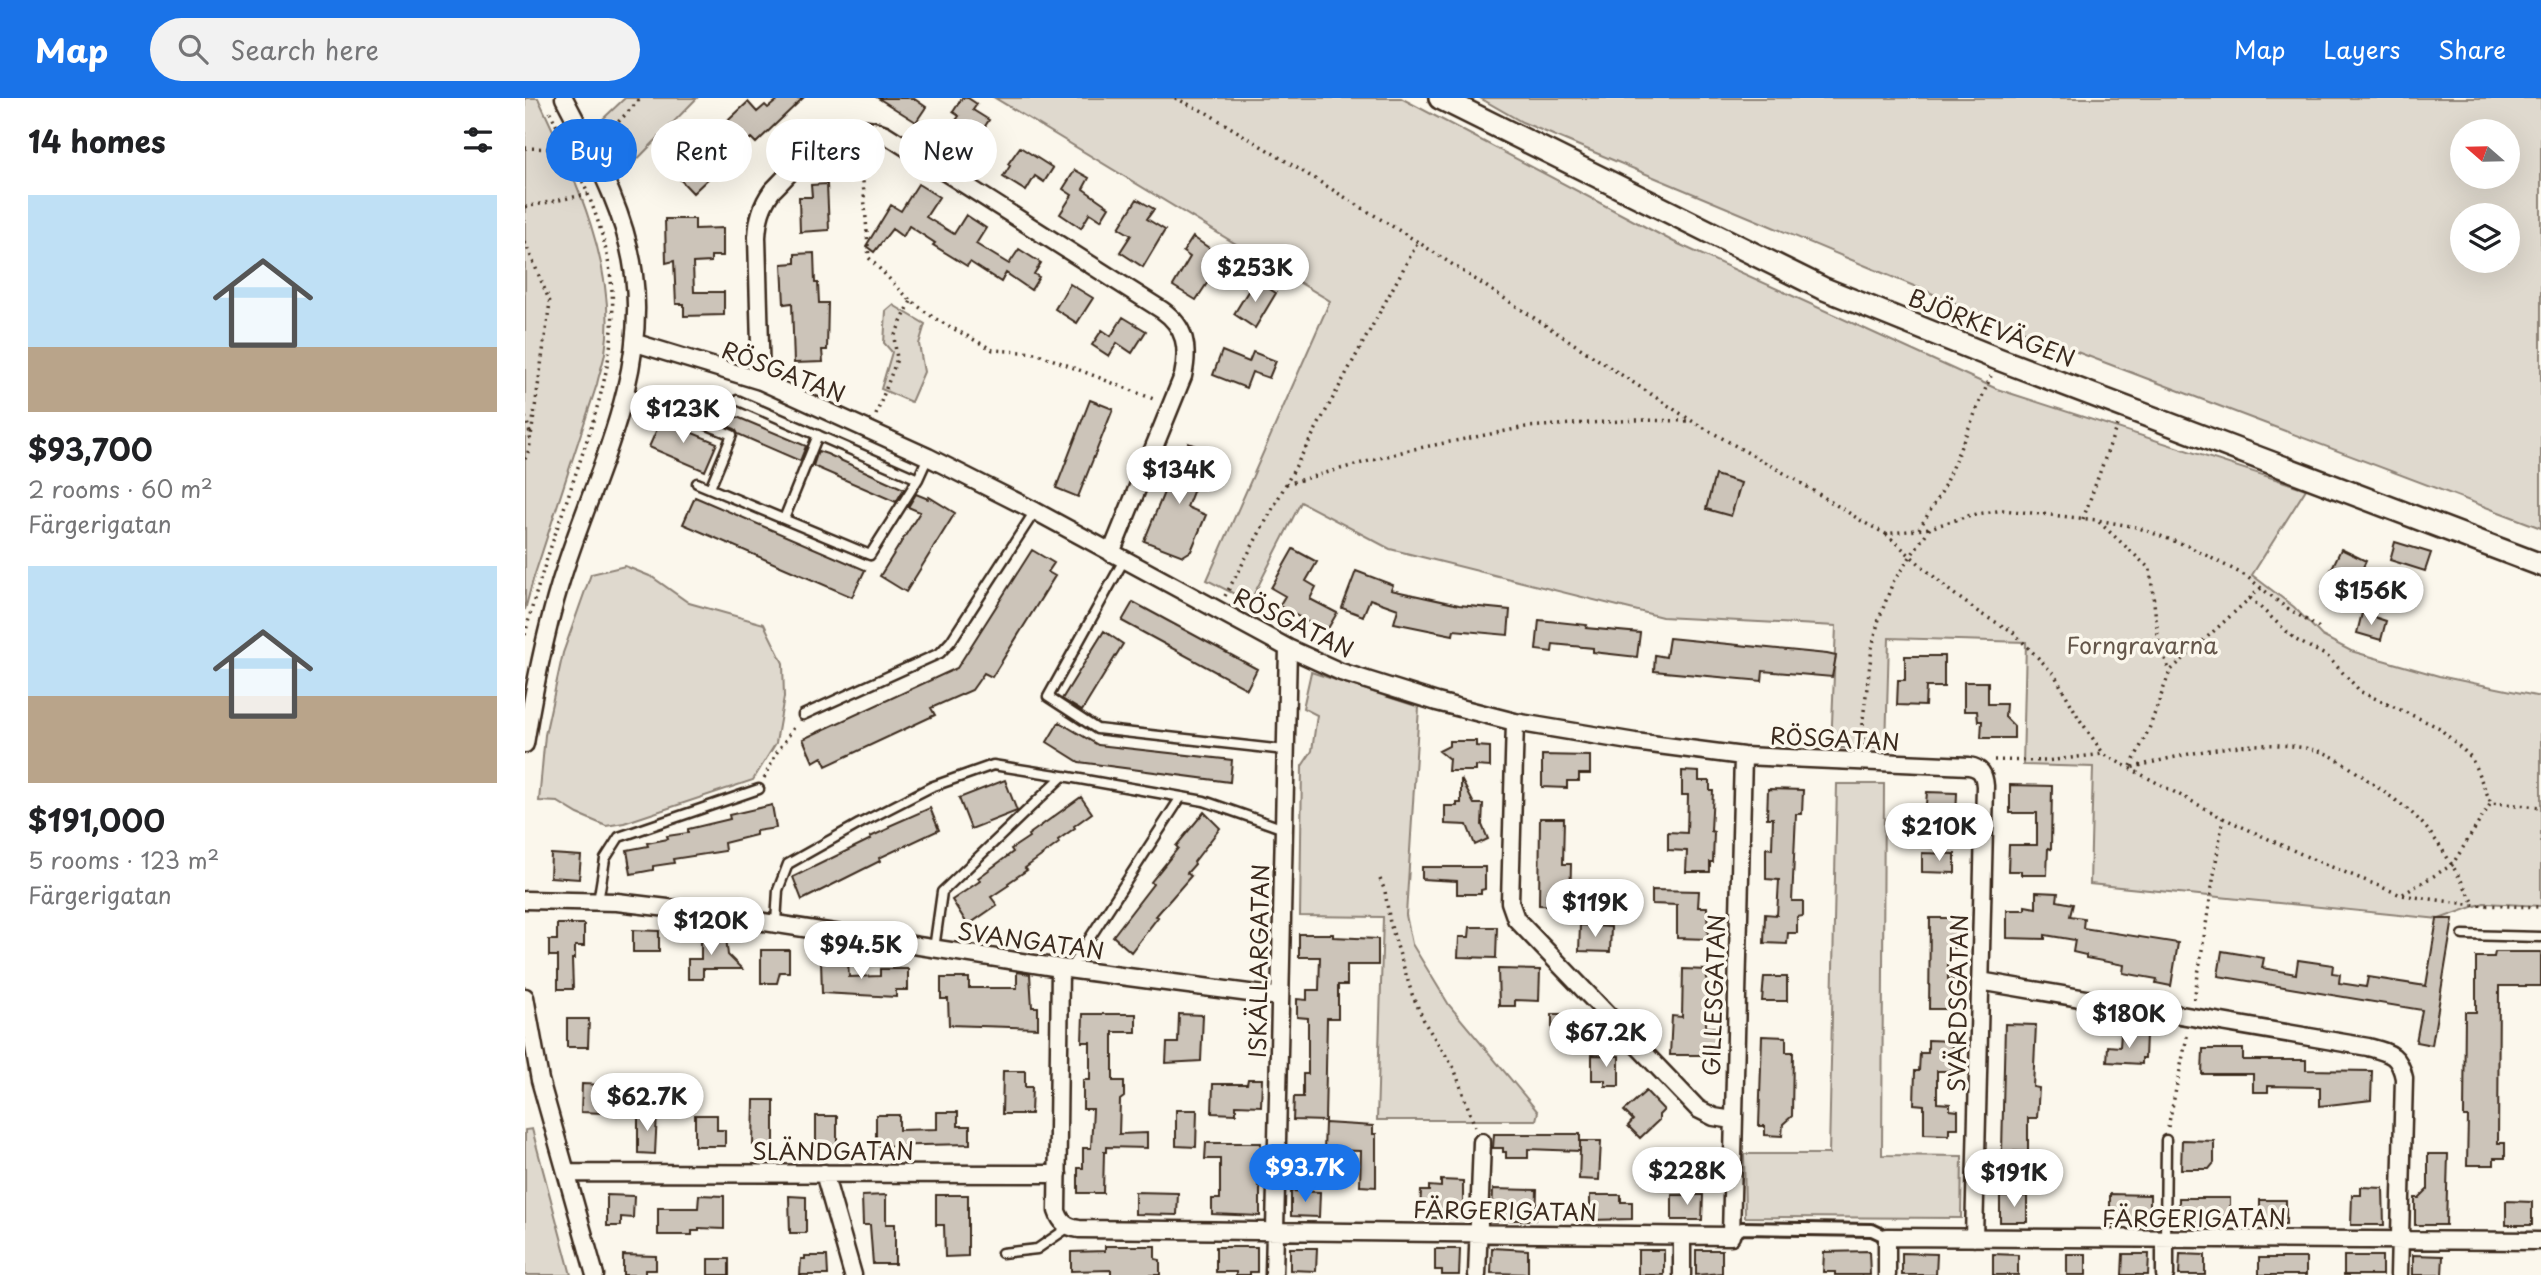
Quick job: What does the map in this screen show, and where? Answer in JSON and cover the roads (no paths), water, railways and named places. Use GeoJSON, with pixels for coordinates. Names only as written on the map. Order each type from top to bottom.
{"type":"FeatureCollection","features":[{"type":"Feature","properties":{"kind":"main road","name":"BJÖRKEVÄGEN"},"geometry":{"type":"LineString","coordinates":[[1440,98],[1822,288],[1999,359],[2541,565]]}},
{"type":"Feature","properties":{"kind":"street"},"geometry":{"type":"LineString","coordinates":[[525,744],[551,615],[627,392],[636,343],[634,276],[624,232],[610,191],[564,98]]}},
{"type":"Feature","properties":{"kind":"street"},"geometry":{"type":"LineString","coordinates":[[761,382],[757,237],[758,223],[766,199],[833,134],[852,127],[863,127],[891,137],[1171,316],[1182,332],[1187,344],[1184,376],[1118,556]]}},
{"type":"Feature","properties":{"kind":"street","name":"RÖSGATAN"},"geometry":{"type":"LineString","coordinates":[[636,343],[761,382],[928,457],[1035,511],[1287,648],[1341,672],[1437,702],[1515,722],[1635,743],[1743,756],[1969,765],[1981,771]]}},
{"type":"Feature","properties":{"kind":"street","name":"ISKÄLLARGATAN"},"geometry":{"type":"LineString","coordinates":[[1274,1275],[1287,648]]}},
{"type":"Feature","properties":{"kind":"street"},"geometry":{"type":"LineString","coordinates":[[1515,722],[1511,910],[1516,919],[1697,1109],[1714,1117],[1733,1120]]}},
{"type":"Feature","properties":{"kind":"street","name":"GILLESGATAN"},"geometry":{"type":"LineString","coordinates":[[1731,1236],[1743,756]]}},
{"type":"Feature","properties":{"kind":"street","name":"SVÄRDSGATAN"},"geometry":{"type":"LineString","coordinates":[[1974,1238],[1985,786],[1981,771]]}},
{"type":"Feature","properties":{"kind":"street","name":"SVANGATAN"},"geometry":{"type":"LineString","coordinates":[[525,900],[598,902],[693,911],[1065,969],[1280,997]]}},
{"type":"Feature","properties":{"kind":"street"},"geometry":{"type":"LineString","coordinates":[[1065,969],[1058,1211],[1060,1218],[1069,1227]]}},
{"type":"Feature","properties":{"kind":"street"},"geometry":{"type":"LineString","coordinates":[[1980,981],[2368,1047],[2397,1058],[2404,1078],[2399,1275]]}},
{"type":"Feature","properties":{"kind":"street"},"geometry":{"type":"LineString","coordinates":[[525,997],[540,1080],[595,1275]]}},
{"type":"Feature","properties":{"kind":"street"},"geometry":{"type":"LineString","coordinates":[[1477,1275],[1482,1142]]}},
{"type":"Feature","properties":{"kind":"street","name":"SLÄNDGATAN"},"geometry":{"type":"LineString","coordinates":[[567,1173],[1058,1174]]}},
{"type":"Feature","properties":{"kind":"street"},"geometry":{"type":"LineString","coordinates":[[824,1173],[853,1275]]}},
{"type":"Feature","properties":{"kind":"street","name":"FÄRGERIGATAN"},"geometry":{"type":"LineString","coordinates":[[1069,1227],[1682,1236],[1731,1236],[1742,1228],[1872,1230],[1887,1237],[2165,1241],[2541,1241]]}},
{"type":"Feature","properties":{"kind":"street"},"geometry":{"type":"LineString","coordinates":[[1682,1236],[1682,1275]]}},
{"type":"Feature","properties":{"kind":"street"},"geometry":{"type":"LineString","coordinates":[[1887,1237],[1887,1275]]}},
{"type":"Feature","properties":{"kind":"street"},"geometry":{"type":"LineString","coordinates":[[2165,1241],[2165,1275]]}},
{"type":"Feature","properties":{"kind":"lane"},"geometry":{"type":"LineString","coordinates":[[627,392],[733,435],[711,488]]}},
{"type":"Feature","properties":{"kind":"lane"},"geometry":{"type":"LineString","coordinates":[[737,400],[918,479]]}},
{"type":"Feature","properties":{"kind":"lane"},"geometry":{"type":"LineString","coordinates":[[784,519],[818,435]]}},
{"type":"Feature","properties":{"kind":"lane"},"geometry":{"type":"LineString","coordinates":[[697,483],[870,555],[918,479],[928,457]]}},
{"type":"Feature","properties":{"kind":"lane"},"geometry":{"type":"LineString","coordinates":[[803,715],[940,653],[951,641],[1035,511]]}},
{"type":"Feature","properties":{"kind":"lane"},"geometry":{"type":"LineString","coordinates":[[1118,556],[1048,698],[1097,729],[1285,750]]}},
{"type":"Feature","properties":{"kind":"lane"},"geometry":{"type":"LineString","coordinates":[[776,923],[778,890],[788,864],[931,787],[993,765],[1181,797],[1219,806],[1284,829]]}},
{"type":"Feature","properties":{"kind":"lane"},"geometry":{"type":"LineString","coordinates":[[935,949],[942,892],[1063,776]]}},
{"type":"Feature","properties":{"kind":"lane"},"geometry":{"type":"LineString","coordinates":[[598,902],[605,859],[619,836],[759,789]]}},
{"type":"Feature","properties":{"kind":"lane"},"geometry":{"type":"LineString","coordinates":[[1065,969],[1181,797]]}},
{"type":"Feature","properties":{"kind":"lane"},"geometry":{"type":"LineString","coordinates":[[2463,935],[2541,937]]}},
{"type":"Feature","properties":{"kind":"lane"},"geometry":{"type":"LineString","coordinates":[[2165,1241],[2166,1140]]}},
{"type":"Feature","properties":{"kind":"lane"},"geometry":{"type":"LineString","coordinates":[[1002,1253],[1037,1250],[1069,1227]]}},
{"type":"Feature","properties":{"kind":"park label","name":"Forngravarna"},"geometry":{"type":"Point","coordinates":[2142,644]}}]}
